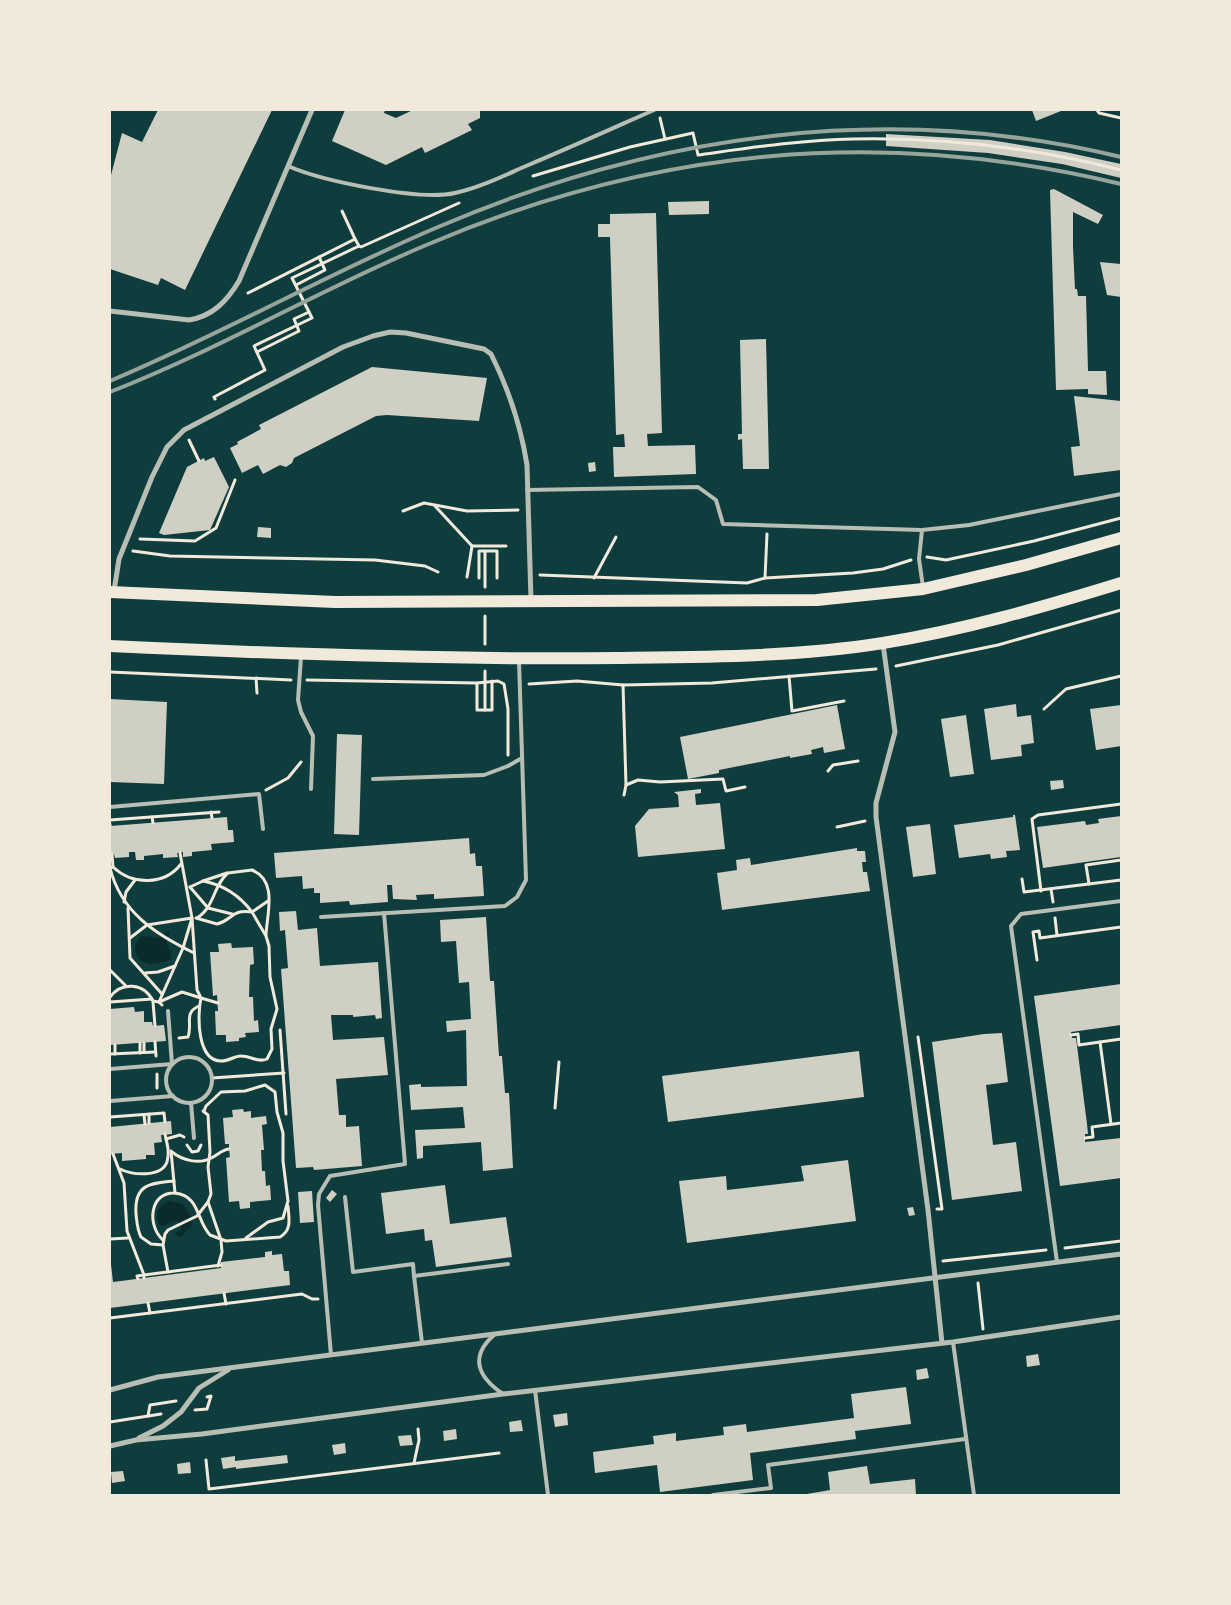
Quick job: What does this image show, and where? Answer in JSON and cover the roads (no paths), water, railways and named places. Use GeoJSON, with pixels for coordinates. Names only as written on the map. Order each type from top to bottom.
{"type":"FeatureCollection","features":[{"type":"Feature","properties":{"kind":"main road"},"geometry":{"type":"LineString","coordinates":[[112,592],[335,602],[816,600],[923,589],[1026,565],[1121,538]]}},
{"type":"Feature","properties":{"kind":"main road"},"geometry":{"type":"LineString","coordinates":[[110,646],[301,655],[519,659],[741,656],[883,643],[1028,611],[1121,583]]}},
{"type":"Feature","properties":{"kind":"street"},"geometry":{"type":"LineString","coordinates":[[110,311],[190,320],[201,318],[223,304],[239,281],[312,110]]}},
{"type":"Feature","properties":{"kind":"street"},"geometry":{"type":"LineString","coordinates":[[112,592],[115,572],[126,541],[152,477],[166,447],[174,437],[343,347],[390,332],[406,333],[484,349],[491,354],[512,405],[524,444],[531,600]]}},
{"type":"Feature","properties":{"kind":"street"},"geometry":{"type":"LineString","coordinates":[[883,643],[895,732],[876,803],[876,817],[934,1262],[942,1344]]}},
{"type":"Feature","properties":{"kind":"street"},"geometry":{"type":"LineString","coordinates":[[110,1390],[158,1378],[331,1354],[494,1335],[1121,1254]]}},
{"type":"Feature","properties":{"kind":"street"},"geometry":{"type":"LineString","coordinates":[[110,1446],[136,1440],[211,1433],[535,1390],[942,1344],[1121,1317]]}},
{"type":"Feature","properties":{"kind":"street"},"geometry":{"type":"LineString","coordinates":[[136,1440],[163,1426],[181,1412],[199,1388],[230,1368]]}},
{"type":"Feature","properties":{"kind":"lane"},"geometry":{"type":"LineString","coordinates":[[288,166],[338,181],[396,191],[424,195],[455,193],[501,177],[654,110]]}},
{"type":"Feature","properties":{"kind":"lane"},"geometry":{"type":"LineString","coordinates":[[527,490],[698,487],[716,500],[723,524],[922,530],[969,526],[1121,494]]}},
{"type":"Feature","properties":{"kind":"lane"},"geometry":{"type":"LineString","coordinates":[[922,530],[919,559],[923,589]]}},
{"type":"Feature","properties":{"kind":"lane"},"geometry":{"type":"LineString","coordinates":[[301,655],[298,700],[301,712],[313,736],[311,789]]}},
{"type":"Feature","properties":{"kind":"lane"},"geometry":{"type":"LineString","coordinates":[[321,917],[505,906],[517,897],[526,880],[518,684],[519,659]]}},
{"type":"Feature","properties":{"kind":"lane"},"geometry":{"type":"LineString","coordinates":[[373,779],[484,775],[508,766],[522,758]]}},
{"type":"Feature","properties":{"kind":"lane"},"geometry":{"type":"LineString","coordinates":[[110,807],[259,794],[263,829]]}},
{"type":"Feature","properties":{"kind":"lane"},"geometry":{"type":"LineString","coordinates":[[1057,1262],[1011,926],[1021,914],[1121,902]]}},
{"type":"Feature","properties":{"kind":"lane"},"geometry":{"type":"LineString","coordinates":[[331,1354],[318,1205],[319,1194],[330,1176],[404,1164],[384,913]]}},
{"type":"Feature","properties":{"kind":"lane"},"geometry":{"type":"LineString","coordinates":[[168,1011],[172,1064]]}},
{"type":"Feature","properties":{"kind":"lane"},"geometry":{"type":"LineString","coordinates":[[193,1056],[206,1064],[212,1078],[209,1092],[204,1098],[191,1103],[182,1102],[173,1096],[166,1086],[166,1078],[172,1064],[178,1059],[193,1056]]}},
{"type":"Feature","properties":{"kind":"lane"},"geometry":{"type":"LineString","coordinates":[[110,1069],[172,1064]]}},
{"type":"Feature","properties":{"kind":"lane"},"geometry":{"type":"LineString","coordinates":[[110,1100],[173,1096]]}},
{"type":"Feature","properties":{"kind":"lane"},"geometry":{"type":"LineString","coordinates":[[191,1103],[194,1138]]}},
{"type":"Feature","properties":{"kind":"lane"},"geometry":{"type":"LineString","coordinates":[[345,1197],[354,1272],[413,1264],[422,1343]]}},
{"type":"Feature","properties":{"kind":"lane"},"geometry":{"type":"LineString","coordinates":[[414,1276],[508,1264]]}},
{"type":"Feature","properties":{"kind":"lane"},"geometry":{"type":"LineString","coordinates":[[494,1335],[484,1344],[479,1370],[484,1379],[503,1394]]}},
{"type":"Feature","properties":{"kind":"lane"},"geometry":{"type":"LineString","coordinates":[[953,1342],[974,1495]]}},
{"type":"Feature","properties":{"kind":"lane"},"geometry":{"type":"LineString","coordinates":[[535,1390],[548,1495]]}},
{"type":"Feature","properties":{"kind":"lane"},"geometry":{"type":"LineString","coordinates":[[713,1495],[771,1488],[768,1465],[965,1439]]}},
{"type":"Feature","properties":{"kind":"water"},"geometry":{"type":"Polygon","coordinates":[[[168,931],[170,932],[166,942],[171,953],[171,959],[153,964],[139,959],[135,947],[142,936],[160,938],[168,931]]]}},
{"type":"Feature","properties":{"kind":"water"},"geometry":{"type":"Polygon","coordinates":[[[169,1201],[183,1204],[191,1217],[192,1226],[180,1237],[175,1234],[181,1229],[181,1224],[176,1220],[164,1226],[159,1225],[158,1211],[162,1205],[169,1201]]]}},
{"type":"Feature","properties":{"kind":"railway"},"geometry":{"type":"LineString","coordinates":[[110,381],[193,344],[356,264],[438,227],[521,195],[604,169],[689,149],[774,136],[860,130],[947,131],[1034,140],[1121,157]]}},
{"type":"Feature","properties":{"kind":"railway"},"geometry":{"type":"LineString","coordinates":[[110,392],[190,358],[384,263],[424,246],[509,213],[595,187],[681,168],[767,156],[854,152],[942,155],[1031,166],[1121,184]]}}]}
